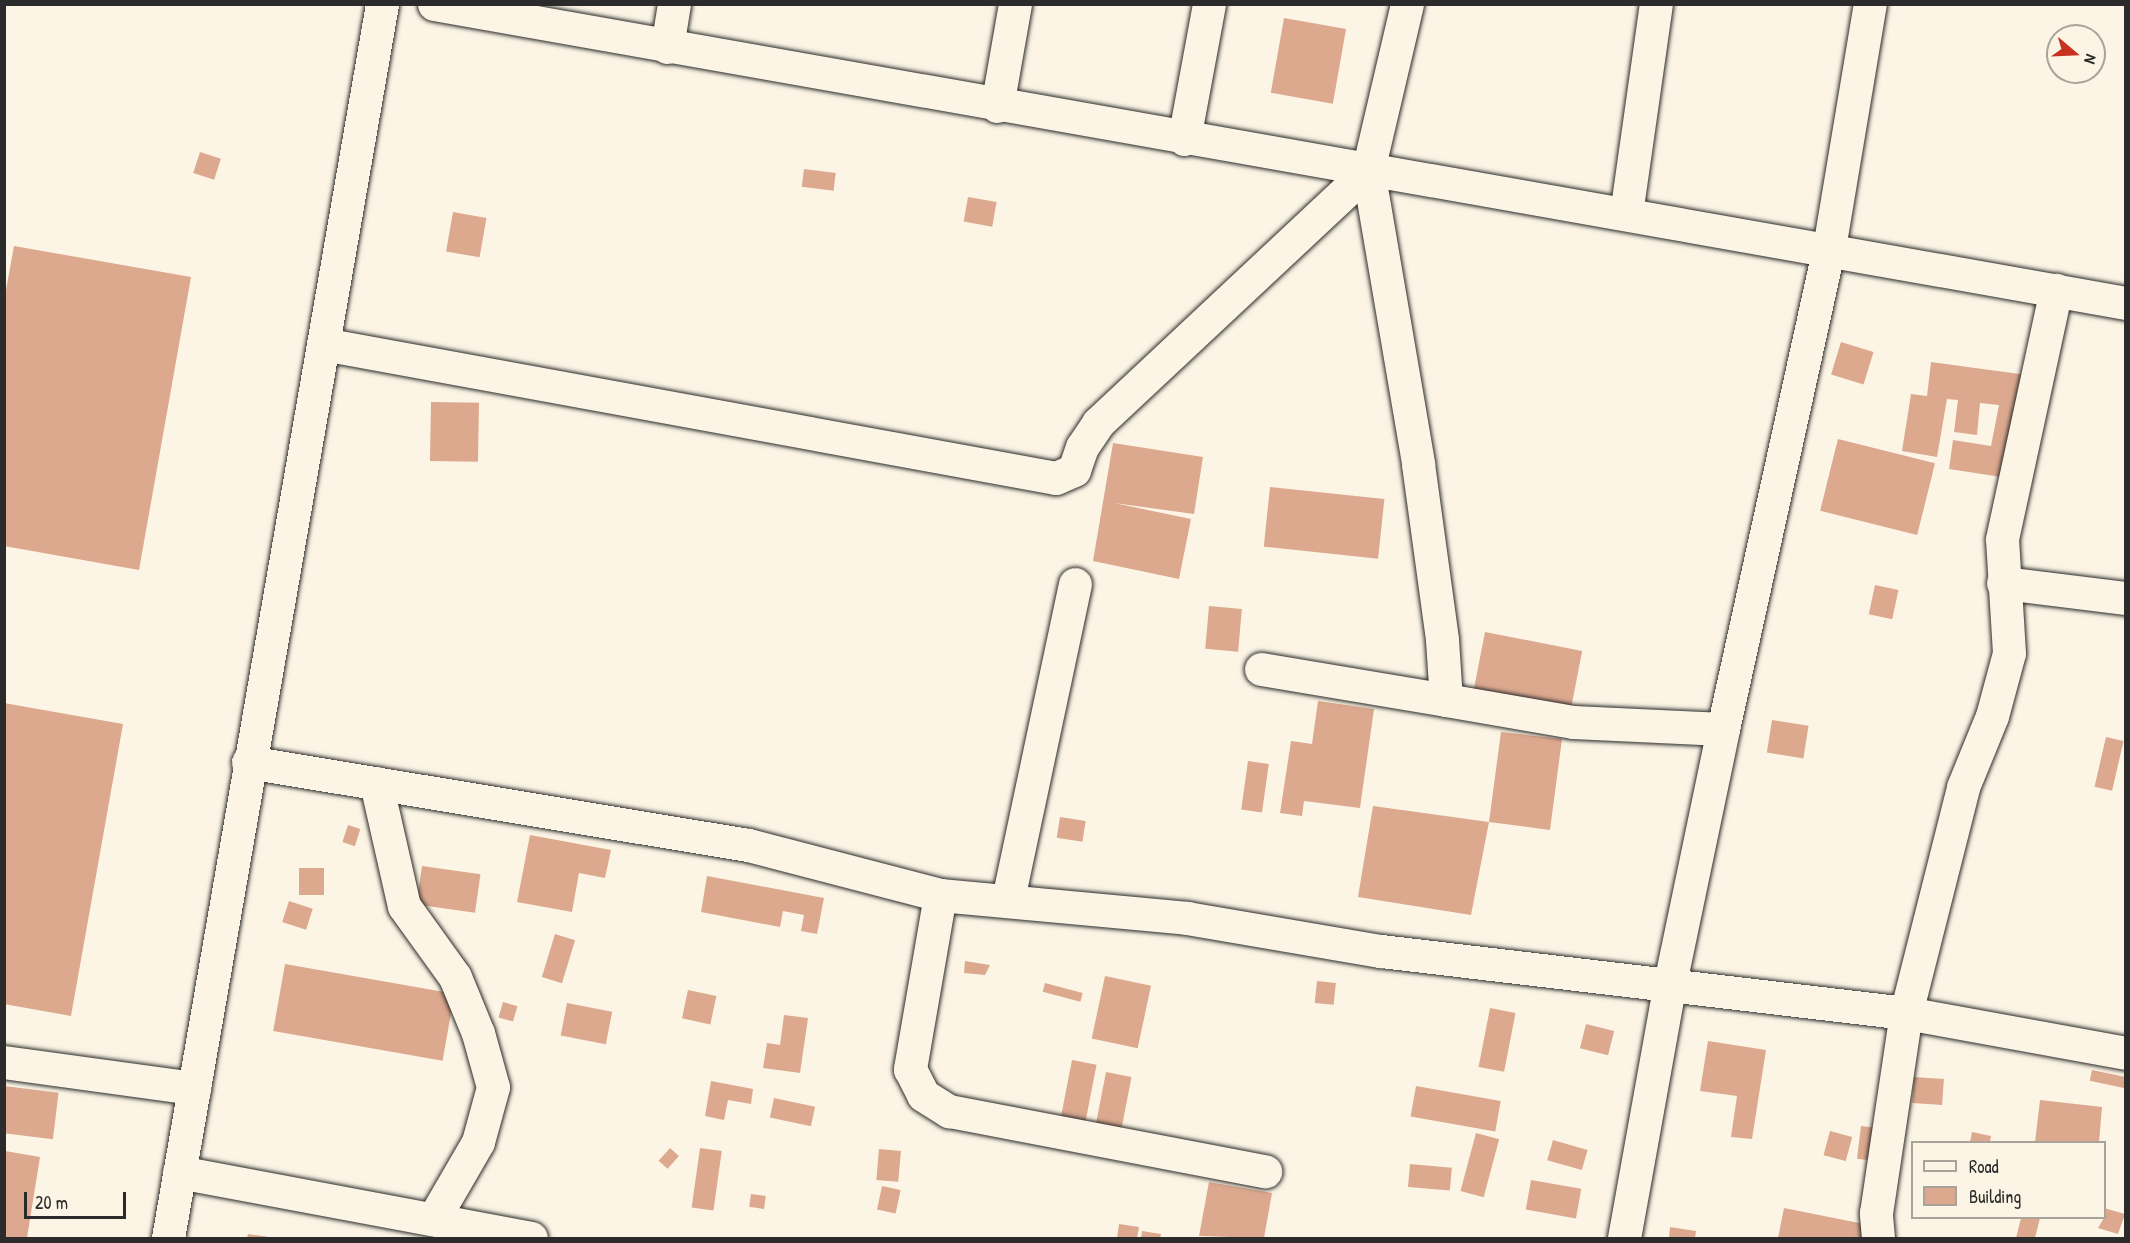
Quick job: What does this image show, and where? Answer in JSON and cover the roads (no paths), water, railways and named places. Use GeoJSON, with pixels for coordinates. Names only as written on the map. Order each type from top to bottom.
{"type":"FeatureCollection","features":[{"type":"Feature","properties":{"kind":"street"},"geometry":{"type":"LineString","coordinates":[[168,1239],[248,762],[382,4]]}},
{"type":"Feature","properties":{"kind":"street"},"geometry":{"type":"LineString","coordinates":[[434,4],[997,106],[1829,249],[2126,303]]}},
{"type":"Feature","properties":{"kind":"street"},"geometry":{"type":"LineString","coordinates":[[667,47],[674,4]]}},
{"type":"Feature","properties":{"kind":"street"},"geometry":{"type":"LineString","coordinates":[[997,106],[1015,4]]}},
{"type":"Feature","properties":{"kind":"street"},"geometry":{"type":"LineString","coordinates":[[1184,139],[1209,4]]}},
{"type":"Feature","properties":{"kind":"street"},"geometry":{"type":"LineString","coordinates":[[1407,4],[1368,170],[1418,464],[1442,640],[1446,700]]}},
{"type":"Feature","properties":{"kind":"street"},"geometry":{"type":"LineString","coordinates":[[1626,214],[1656,4]]}},
{"type":"Feature","properties":{"kind":"street"},"geometry":{"type":"LineString","coordinates":[[1624,1239],[1670,983],[1723,729],[1829,249],[1870,4]]}},
{"type":"Feature","properties":{"kind":"street"},"geometry":{"type":"LineString","coordinates":[[323,344],[1056,478],[1074,470],[1082,447],[1098,423],[1368,170]]}},
{"type":"Feature","properties":{"kind":"street"},"geometry":{"type":"LineString","coordinates":[[1878,1239],[1876,1214],[1906,1013],[1963,787],[1992,716],[2009,653],[2002,538],[2056,290]]}},
{"type":"Feature","properties":{"kind":"street"},"geometry":{"type":"LineString","coordinates":[[2003,583],[2126,598]]}},
{"type":"Feature","properties":{"kind":"street"},"geometry":{"type":"LineString","coordinates":[[1008,899],[1075,584]]}},
{"type":"Feature","properties":{"kind":"street"},"geometry":{"type":"LineString","coordinates":[[1261,669],[1573,722],[1723,729]]}},
{"type":"Feature","properties":{"kind":"street"},"geometry":{"type":"LineString","coordinates":[[248,762],[748,845],[940,894],[1187,918],[1381,951],[1670,983],[1906,1013],[2126,1053]]}},
{"type":"Feature","properties":{"kind":"street"},"geometry":{"type":"LineString","coordinates":[[376,783],[404,906],[455,977],[478,1033],[493,1087],[478,1142],[434,1218]]}},
{"type":"Feature","properties":{"kind":"street"},"geometry":{"type":"LineString","coordinates":[[940,894],[910,1069],[923,1095],[949,1111],[1265,1171]]}},
{"type":"Feature","properties":{"kind":"street"},"geometry":{"type":"LineString","coordinates":[[4,1062],[194,1088]]}},
{"type":"Feature","properties":{"kind":"street"},"geometry":{"type":"LineString","coordinates":[[179,1172],[434,1218],[531,1239]]}}]}
